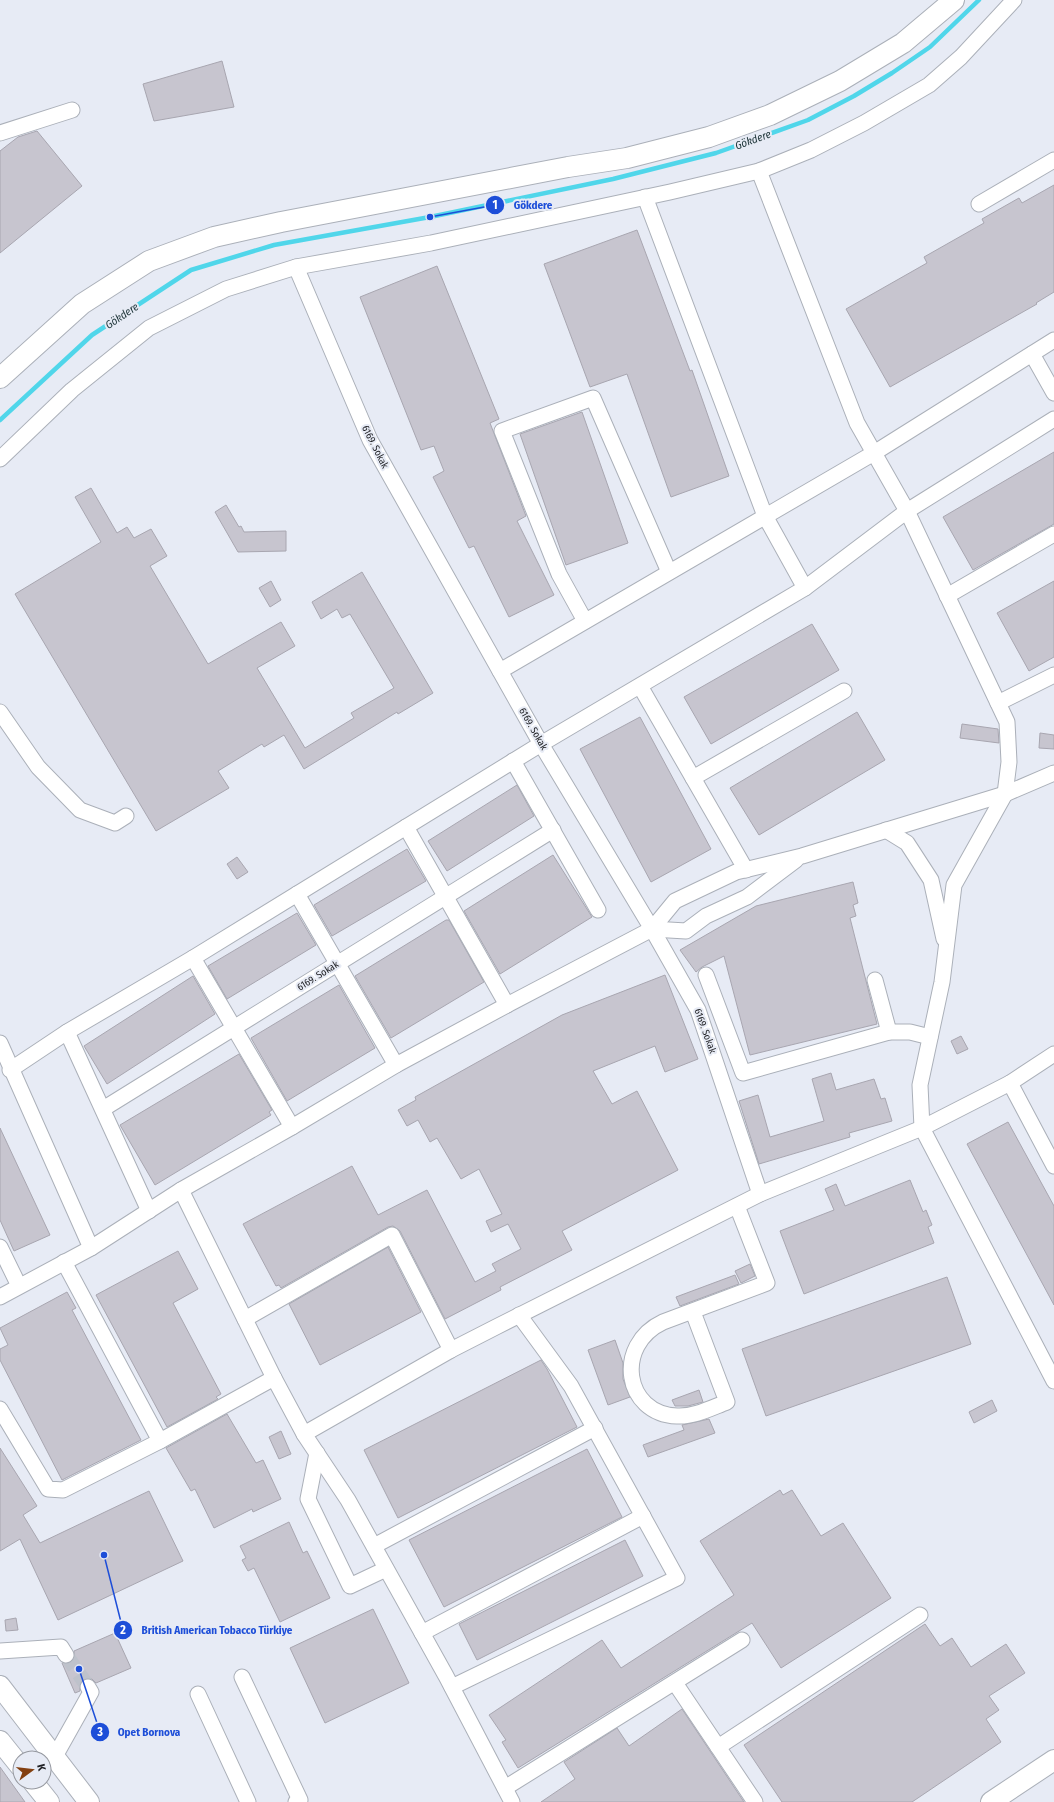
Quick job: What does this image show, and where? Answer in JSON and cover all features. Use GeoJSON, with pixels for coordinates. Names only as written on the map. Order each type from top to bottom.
{"type":"FeatureCollection","features":[{"type":"Feature","properties":{"kind":"main road"},"geometry":{"type":"LineString","coordinates":[[0,378],[82,304],[150,261],[214,237],[281,222],[568,167],[627,158],[709,137],[770,115],[840,81],[902,43],[954,0]]}},
{"type":"Feature","properties":{"kind":"main road"},"geometry":{"type":"LineString","coordinates":[[0,1686],[89,1802]]}},
{"type":"Feature","properties":{"kind":"main road"},"geometry":{"type":"LineString","coordinates":[[0,1741],[12,1756]]}},
{"type":"Feature","properties":{"kind":"main road"},"geometry":{"type":"LineString","coordinates":[[993,1801],[1054,1760]]}},
{"type":"Feature","properties":{"kind":"main road"},"geometry":{"type":"LineString","coordinates":[[39,1790],[49,1802]]}},
{"type":"Feature","properties":{"kind":"street"},"geometry":{"type":"LineString","coordinates":[[0,459],[72,390],[149,328],[226,289],[296,267],[431,243],[759,171],[811,150],[864,123],[929,85],[961,57],[1014,0]]}},
{"type":"Feature","properties":{"kind":"street"},"geometry":{"type":"LineString","coordinates":[[0,134],[72,110]]}},
{"type":"Feature","properties":{"kind":"street"},"geometry":{"type":"LineString","coordinates":[[979,204],[1054,160]]}},
{"type":"Feature","properties":{"kind":"street"},"geometry":{"type":"LineString","coordinates":[[759,171],[857,423],[907,511],[1007,722],[1009,762],[1005,794],[954,885],[942,982],[920,1085],[922,1128],[1054,1381]]}},
{"type":"Feature","properties":{"kind":"street"},"geometry":{"type":"LineString","coordinates":[[645,197],[765,516],[805,588]]}},
{"type":"Feature","properties":{"kind":"street","name":"6169. Sokak"},"geometry":{"type":"LineString","coordinates":[[296,267],[370,440],[541,744],[652,929],[698,1010],[760,1194]]}},
{"type":"Feature","properties":{"kind":"street"},"geometry":{"type":"LineString","coordinates":[[500,671],[874,452],[1054,340]]}},
{"type":"Feature","properties":{"kind":"street"},"geometry":{"type":"LineString","coordinates":[[1032,354],[1054,393]]}},
{"type":"Feature","properties":{"kind":"street"},"geometry":{"type":"LineString","coordinates":[[585,621],[559,574],[502,431],[592,398],[669,572]]}},
{"type":"Feature","properties":{"kind":"street"},"geometry":{"type":"LineString","coordinates":[[10,1070],[67,1032],[193,958],[541,744],[805,588],[907,511],[1054,419]]}},
{"type":"Feature","properties":{"kind":"street"},"geometry":{"type":"LineString","coordinates":[[947,596],[1054,534]]}},
{"type":"Feature","properties":{"kind":"street"},"geometry":{"type":"LineString","coordinates":[[998,703],[1054,675]]}},
{"type":"Feature","properties":{"kind":"street"},"geometry":{"type":"LineString","coordinates":[[640,686],[746,870]]}},
{"type":"Feature","properties":{"kind":"street"},"geometry":{"type":"LineString","coordinates":[[693,778],[844,691]]}},
{"type":"Feature","properties":{"kind":"street"},"geometry":{"type":"LineString","coordinates":[[0,712],[38,767],[80,810],[115,824],[126,816]]}},
{"type":"Feature","properties":{"kind":"street"},"geometry":{"type":"LineString","coordinates":[[513,761],[598,910]]}},
{"type":"Feature","properties":{"kind":"street"},"geometry":{"type":"LineString","coordinates":[[0,1297],[90,1248],[181,1190],[292,1127],[396,1065],[652,929],[675,901],[736,872],[802,856],[1005,794],[1054,773]]}},
{"type":"Feature","properties":{"kind":"street"},"geometry":{"type":"LineString","coordinates":[[406,827],[507,1005]]}},
{"type":"Feature","properties":{"kind":"street","name":"6169. Sokak"},"geometry":{"type":"LineString","coordinates":[[103,1108],[553,830]]}},
{"type":"Feature","properties":{"kind":"street"},"geometry":{"type":"LineString","coordinates":[[886,830],[907,843],[931,880],[946,951]]}},
{"type":"Feature","properties":{"kind":"street"},"geometry":{"type":"LineString","coordinates":[[652,929],[686,931],[706,916],[747,897],[802,856]]}},
{"type":"Feature","properties":{"kind":"street"},"geometry":{"type":"LineString","coordinates":[[297,894],[396,1065]]}},
{"type":"Feature","properties":{"kind":"street"},"geometry":{"type":"LineString","coordinates":[[193,958],[235,1027],[292,1127]]}},
{"type":"Feature","properties":{"kind":"street"},"geometry":{"type":"LineString","coordinates":[[706,975],[743,1073],[889,1032],[910,1032],[930,1037]]}},
{"type":"Feature","properties":{"kind":"street"},"geometry":{"type":"LineString","coordinates":[[875,980],[889,1032]]}},
{"type":"Feature","properties":{"kind":"street"},"geometry":{"type":"LineString","coordinates":[[67,1032],[149,1211]]}},
{"type":"Feature","properties":{"kind":"street"},"geometry":{"type":"LineString","coordinates":[[0,1043],[10,1070],[90,1248]]}},
{"type":"Feature","properties":{"kind":"street"},"geometry":{"type":"LineString","coordinates":[[304,1434],[451,1350],[760,1194],[922,1128],[1010,1083],[1054,1054]]}},
{"type":"Feature","properties":{"kind":"street"},"geometry":{"type":"LineString","coordinates":[[1010,1083],[1054,1166]]}},
{"type":"Feature","properties":{"kind":"street"},"geometry":{"type":"LineString","coordinates":[[181,1190],[274,1378],[304,1434],[348,1500],[452,1688],[512,1802]]}},
{"type":"Feature","properties":{"kind":"street"},"geometry":{"type":"LineString","coordinates":[[693,1312],[727,1402],[686,1416],[667,1415],[650,1406],[637,1392],[631,1374],[633,1355],[641,1338],[651,1329],[663,1322],[767,1283],[737,1206]]}},
{"type":"Feature","properties":{"kind":"street"},"geometry":{"type":"LineString","coordinates":[[245,1319],[392,1235],[451,1350]]}},
{"type":"Feature","properties":{"kind":"street"},"geometry":{"type":"LineString","coordinates":[[0,1247],[19,1286]]}},
{"type":"Feature","properties":{"kind":"street"},"geometry":{"type":"LineString","coordinates":[[64,1262],[160,1441]]}},
{"type":"Feature","properties":{"kind":"street"},"geometry":{"type":"LineString","coordinates":[[452,1688],[677,1578],[571,1386],[519,1316]]}},
{"type":"Feature","properties":{"kind":"street"},"geometry":{"type":"LineString","coordinates":[[0,1409],[48,1488],[63,1490],[160,1441],[274,1378]]}},
{"type":"Feature","properties":{"kind":"street"},"geometry":{"type":"LineString","coordinates":[[374,1546],[595,1428]]}},
{"type":"Feature","properties":{"kind":"street"},"geometry":{"type":"LineString","coordinates":[[317,1453],[308,1499],[350,1586],[386,1568]]}},
{"type":"Feature","properties":{"kind":"street"},"geometry":{"type":"LineString","coordinates":[[422,1633],[643,1516]]}},
{"type":"Feature","properties":{"kind":"street"},"geometry":{"type":"LineString","coordinates":[[718,1747],[920,1615]]}},
{"type":"Feature","properties":{"kind":"street"},"geometry":{"type":"LineString","coordinates":[[505,1788],[742,1640]]}},
{"type":"Feature","properties":{"kind":"street"},"geometry":{"type":"LineString","coordinates":[[0,1651],[61,1647],[66,1655]]}},
{"type":"Feature","properties":{"kind":"street"},"geometry":{"type":"LineString","coordinates":[[242,1677],[299,1801]]}},
{"type":"Feature","properties":{"kind":"street"},"geometry":{"type":"LineString","coordinates":[[675,1683],[755,1802]]}},
{"type":"Feature","properties":{"kind":"street"},"geometry":{"type":"LineString","coordinates":[[54,1758],[91,1692],[88,1687]]}},
{"type":"Feature","properties":{"kind":"street"},"geometry":{"type":"LineString","coordinates":[[198,1694],[248,1802]]}},
{"type":"Feature","properties":{"kind":"building"},"geometry":{"type":"Polygon","coordinates":[[[222,61],[234,107],[154,121],[143,84],[222,61]]]}},
{"type":"Feature","properties":{"kind":"building"},"geometry":{"type":"Polygon","coordinates":[[[37,131],[82,186],[0,253],[0,151],[18,137],[37,131]]]}},
{"type":"Feature","properties":{"kind":"building"},"geometry":{"type":"Polygon","coordinates":[[[1054,185],[1054,292],[1036,303],[1037,304],[890,387],[846,309],[927,263],[924,257],[984,223],[982,219],[1019,198],[1022,203],[1054,185]]]}},
{"type":"Feature","properties":{"kind":"building"},"geometry":{"type":"Polygon","coordinates":[[[637,230],[690,371],[692,370],[729,476],[671,497],[627,374],[590,387],[544,264],[637,230]]]}},
{"type":"Feature","properties":{"kind":"building"},"geometry":{"type":"Polygon","coordinates":[[[437,266],[499,419],[490,423],[526,516],[517,521],[554,595],[509,617],[474,546],[469,548],[433,477],[444,471],[434,446],[421,450],[360,297],[437,266]]]}},
{"type":"Feature","properties":{"kind":"building"},"geometry":{"type":"Polygon","coordinates":[[[582,412],[628,543],[566,565],[520,434],[582,412]]]}},
{"type":"Feature","properties":{"kind":"building"},"geometry":{"type":"Polygon","coordinates":[[[1054,452],[1054,524],[973,570],[943,517],[1054,452]]]}},
{"type":"Feature","properties":{"kind":"building"},"geometry":{"type":"Polygon","coordinates":[[[91,488],[117,533],[127,527],[134,538],[151,529],[167,556],[150,566],[208,664],[281,622],[295,646],[257,668],[305,748],[354,718],[351,713],[394,688],[350,614],[342,618],[337,609],[321,619],[312,602],[362,572],[433,693],[398,714],[397,712],[304,769],[284,735],[264,747],[262,744],[218,771],[229,788],[156,831],[15,594],[101,542],[75,497],[91,488]]]}},
{"type":"Feature","properties":{"kind":"building"},"geometry":{"type":"Polygon","coordinates":[[[226,505],[239,527],[241,526],[244,532],[286,531],[286,551],[238,552],[215,512],[226,505]]]}},
{"type":"Feature","properties":{"kind":"building"},"geometry":{"type":"Polygon","coordinates":[[[271,581],[281,600],[270,607],[259,588],[271,581]]]}},
{"type":"Feature","properties":{"kind":"building"},"geometry":{"type":"Polygon","coordinates":[[[1054,581],[1054,657],[1029,671],[997,613],[1054,581]]]}},
{"type":"Feature","properties":{"kind":"building"},"geometry":{"type":"Polygon","coordinates":[[[812,624],[839,670],[711,744],[684,697],[812,624]]]}},
{"type":"Feature","properties":{"kind":"building"},"geometry":{"type":"Polygon","coordinates":[[[857,712],[885,760],[759,835],[730,788],[857,712]]]}},
{"type":"Feature","properties":{"kind":"building"},"geometry":{"type":"Polygon","coordinates":[[[640,717],[711,849],[651,882],[580,749],[640,717]]]}},
{"type":"Feature","properties":{"kind":"building"},"geometry":{"type":"Polygon","coordinates":[[[962,724],[998,729],[999,743],[960,738],[962,724]]]}},
{"type":"Feature","properties":{"kind":"building"},"geometry":{"type":"Polygon","coordinates":[[[1040,733],[1054,735],[1054,749],[1039,748],[1040,733]]]}},
{"type":"Feature","properties":{"kind":"building"},"geometry":{"type":"Polygon","coordinates":[[[517,785],[534,816],[447,871],[428,841],[517,785]]]}},
{"type":"Feature","properties":{"kind":"building"},"geometry":{"type":"Polygon","coordinates":[[[407,849],[426,881],[332,936],[314,905],[407,849]]]}},
{"type":"Feature","properties":{"kind":"building"},"geometry":{"type":"Polygon","coordinates":[[[553,855],[592,917],[500,974],[464,911],[553,855]]]}},
{"type":"Feature","properties":{"kind":"building"},"geometry":{"type":"Polygon","coordinates":[[[237,857],[248,872],[237,879],[227,864],[237,857]]]}},
{"type":"Feature","properties":{"kind":"building"},"geometry":{"type":"Polygon","coordinates":[[[853,882],[858,903],[853,905],[856,916],[850,918],[877,1024],[750,1055],[724,956],[702,967],[696,972],[680,950],[756,906],[853,882]]]}},
{"type":"Feature","properties":{"kind":"building"},"geometry":{"type":"Polygon","coordinates":[[[297,913],[316,945],[227,999],[208,966],[297,913]]]}},
{"type":"Feature","properties":{"kind":"building"},"geometry":{"type":"Polygon","coordinates":[[[446,920],[449,920],[484,982],[391,1038],[355,976],[446,920]]]}},
{"type":"Feature","properties":{"kind":"building"},"geometry":{"type":"Polygon","coordinates":[[[665,975],[698,1059],[665,1072],[655,1046],[593,1071],[612,1104],[637,1091],[678,1170],[562,1231],[572,1250],[500,1287],[501,1290],[445,1319],[400,1231],[393,1226],[388,1227],[281,1288],[279,1285],[276,1286],[243,1224],[352,1166],[378,1215],[427,1190],[475,1282],[496,1271],[492,1264],[521,1249],[508,1224],[491,1232],[486,1221],[502,1214],[479,1169],[461,1179],[437,1138],[430,1142],[418,1120],[407,1126],[398,1110],[416,1100],[415,1097],[562,1015],[665,975]]]}},
{"type":"Feature","properties":{"kind":"building"},"geometry":{"type":"Polygon","coordinates":[[[193,976],[215,1014],[107,1084],[84,1046],[193,976]]]}},
{"type":"Feature","properties":{"kind":"building"},"geometry":{"type":"Polygon","coordinates":[[[339,985],[375,1048],[287,1101],[251,1038],[339,985]]]}},
{"type":"Feature","properties":{"kind":"building"},"geometry":{"type":"Polygon","coordinates":[[[961,1036],[968,1049],[957,1054],[951,1041],[961,1036]]]}},
{"type":"Feature","properties":{"kind":"building"},"geometry":{"type":"Polygon","coordinates":[[[239,1054],[272,1110],[269,1112],[271,1115],[155,1185],[120,1125],[239,1054]]]}},
{"type":"Feature","properties":{"kind":"building"},"geometry":{"type":"Polygon","coordinates":[[[831,1073],[836,1090],[874,1079],[881,1099],[885,1098],[892,1121],[849,1133],[850,1137],[759,1164],[739,1101],[758,1095],[770,1137],[824,1121],[812,1079],[831,1073]]]}},
{"type":"Feature","properties":{"kind":"building"},"geometry":{"type":"Polygon","coordinates":[[[1008,1122],[1054,1206],[1054,1305],[967,1144],[1008,1122]]]}},
{"type":"Feature","properties":{"kind":"building"},"geometry":{"type":"Polygon","coordinates":[[[0,1128],[50,1235],[14,1251],[0,1220],[0,1128]]]}},
{"type":"Feature","properties":{"kind":"building"},"geometry":{"type":"Polygon","coordinates":[[[910,1180],[923,1212],[926,1210],[932,1225],[928,1227],[934,1243],[804,1294],[780,1231],[834,1210],[825,1189],[836,1184],[845,1206],[910,1180]]]}},
{"type":"Feature","properties":{"kind":"building"},"geometry":{"type":"Polygon","coordinates":[[[388,1247],[421,1312],[320,1365],[289,1304],[388,1247]]]}},
{"type":"Feature","properties":{"kind":"building"},"geometry":{"type":"Polygon","coordinates":[[[178,1251],[198,1289],[173,1303],[221,1394],[216,1397],[218,1399],[167,1427],[96,1295],[178,1251]]]}},
{"type":"Feature","properties":{"kind":"building"},"geometry":{"type":"Polygon","coordinates":[[[750,1264],[755,1276],[741,1283],[735,1271],[750,1264]]]}},
{"type":"Feature","properties":{"kind":"building"},"geometry":{"type":"Polygon","coordinates":[[[735,1275],[739,1284],[680,1306],[676,1297],[735,1275]]]}},
{"type":"Feature","properties":{"kind":"building"},"geometry":{"type":"Polygon","coordinates":[[[947,1277],[971,1344],[766,1416],[742,1349],[947,1277]]]}},
{"type":"Feature","properties":{"kind":"building"},"geometry":{"type":"Polygon","coordinates":[[[67,1292],[76,1308],[72,1310],[141,1440],[62,1480],[0,1360],[0,1349],[8,1345],[0,1328],[67,1292]]]}},
{"type":"Feature","properties":{"kind":"building"},"geometry":{"type":"Polygon","coordinates":[[[615,1340],[623,1363],[623,1379],[630,1397],[608,1405],[588,1350],[615,1340]]]}},
{"type":"Feature","properties":{"kind":"building"},"geometry":{"type":"Polygon","coordinates":[[[541,1360],[577,1427],[398,1518],[364,1450],[541,1360]]]}},
{"type":"Feature","properties":{"kind":"building"},"geometry":{"type":"Polygon","coordinates":[[[699,1390],[703,1402],[688,1406],[675,1406],[672,1400],[699,1390]]]}},
{"type":"Feature","properties":{"kind":"building"},"geometry":{"type":"Polygon","coordinates":[[[992,1400],[997,1411],[974,1423],[969,1412],[992,1400]]]}},
{"type":"Feature","properties":{"kind":"building"},"geometry":{"type":"Polygon","coordinates":[[[227,1414],[256,1463],[263,1460],[281,1499],[253,1512],[252,1509],[214,1528],[195,1489],[191,1491],[166,1448],[227,1414]]]}},
{"type":"Feature","properties":{"kind":"building"},"geometry":{"type":"Polygon","coordinates":[[[709,1419],[715,1433],[648,1457],[643,1445],[684,1430],[682,1425],[709,1419]]]}},
{"type":"Feature","properties":{"kind":"building"},"geometry":{"type":"Polygon","coordinates":[[[281,1431],[291,1454],[279,1459],[269,1437],[281,1431]]]}},
{"type":"Feature","properties":{"kind":"building"},"geometry":{"type":"Polygon","coordinates":[[[0,1448],[37,1506],[23,1515],[40,1543],[149,1491],[183,1561],[58,1620],[20,1539],[0,1551],[0,1448]]]}},
{"type":"Feature","properties":{"kind":"building"},"geometry":{"type":"Polygon","coordinates":[[[587,1449],[622,1517],[444,1607],[409,1540],[587,1449]]]}},
{"type":"Feature","properties":{"kind":"building"},"geometry":{"type":"Polygon","coordinates":[[[780,1490],[783,1495],[792,1490],[821,1536],[843,1523],[891,1598],[781,1668],[752,1623],[518,1768],[502,1742],[506,1740],[489,1715],[602,1640],[621,1668],[734,1595],[700,1541],[780,1490]]]}},
{"type":"Feature","properties":{"kind":"building"},"geometry":{"type":"Polygon","coordinates":[[[289,1522],[303,1553],[307,1551],[330,1598],[280,1622],[254,1568],[248,1571],[242,1560],[246,1558],[240,1546],[289,1522]]]}},
{"type":"Feature","properties":{"kind":"building"},"geometry":{"type":"Polygon","coordinates":[[[625,1540],[643,1576],[477,1660],[459,1624],[625,1540]]]}},
{"type":"Feature","properties":{"kind":"building"},"geometry":{"type":"Polygon","coordinates":[[[373,1609],[409,1683],[325,1723],[290,1648],[373,1609]]]}},
{"type":"Feature","properties":{"kind":"building"},"geometry":{"type":"Polygon","coordinates":[[[16,1618],[18,1630],[6,1631],[5,1620],[16,1618]]]}},
{"type":"Feature","properties":{"kind":"building"},"geometry":{"type":"Polygon","coordinates":[[[925,1624],[940,1646],[952,1638],[971,1667],[1006,1644],[1025,1673],[989,1696],[999,1710],[986,1719],[1001,1742],[912,1802],[782,1802],[744,1745],[925,1624]]]}},
{"type":"Feature","properties":{"kind":"building"},"geometry":{"type":"Polygon","coordinates":[[[115,1633],[131,1668],[96,1683],[92,1679],[84,1679],[80,1683],[80,1691],[75,1693],[62,1663],[70,1663],[74,1659],[74,1651],[115,1633]]]}},
{"type":"Feature","properties":{"kind":"building"},"geometry":{"type":"Polygon","coordinates":[[[682,1709],[744,1802],[541,1802],[575,1779],[564,1762],[617,1728],[629,1746],[682,1709]]]}},
{"type":"Feature","properties":{"kind":"building"},"geometry":{"type":"Polygon","coordinates":[[[0,1767],[12,1784],[12,1790],[16,1790],[25,1802],[0,1802],[0,1767]]]}},
{"type":"Feature","properties":{"kind":"waterway","name":"Gökdere"},"geometry":{"type":"LineString","coordinates":[[0,420],[92,335],[191,270],[274,245],[430,217],[613,179],[716,153],[808,120],[854,96],[892,73],[930,47],[979,0]]}},
{"type":"Feature","properties":{"kind":"tunnel"},"geometry":{"type":"LineString","coordinates":[[66,1655],[88,1687]]}},
{"type":"Feature","properties":{"kind":"place","name":"Gökdere"},"geometry":{"type":"Point","coordinates":[430,217]}},
{"type":"Feature","properties":{"kind":"place","name":"British American Tobacco Türkiye"},"geometry":{"type":"Point","coordinates":[104,1555]}},
{"type":"Feature","properties":{"kind":"place","name":"Opet Bornova"},"geometry":{"type":"Point","coordinates":[79,1669]}}]}
